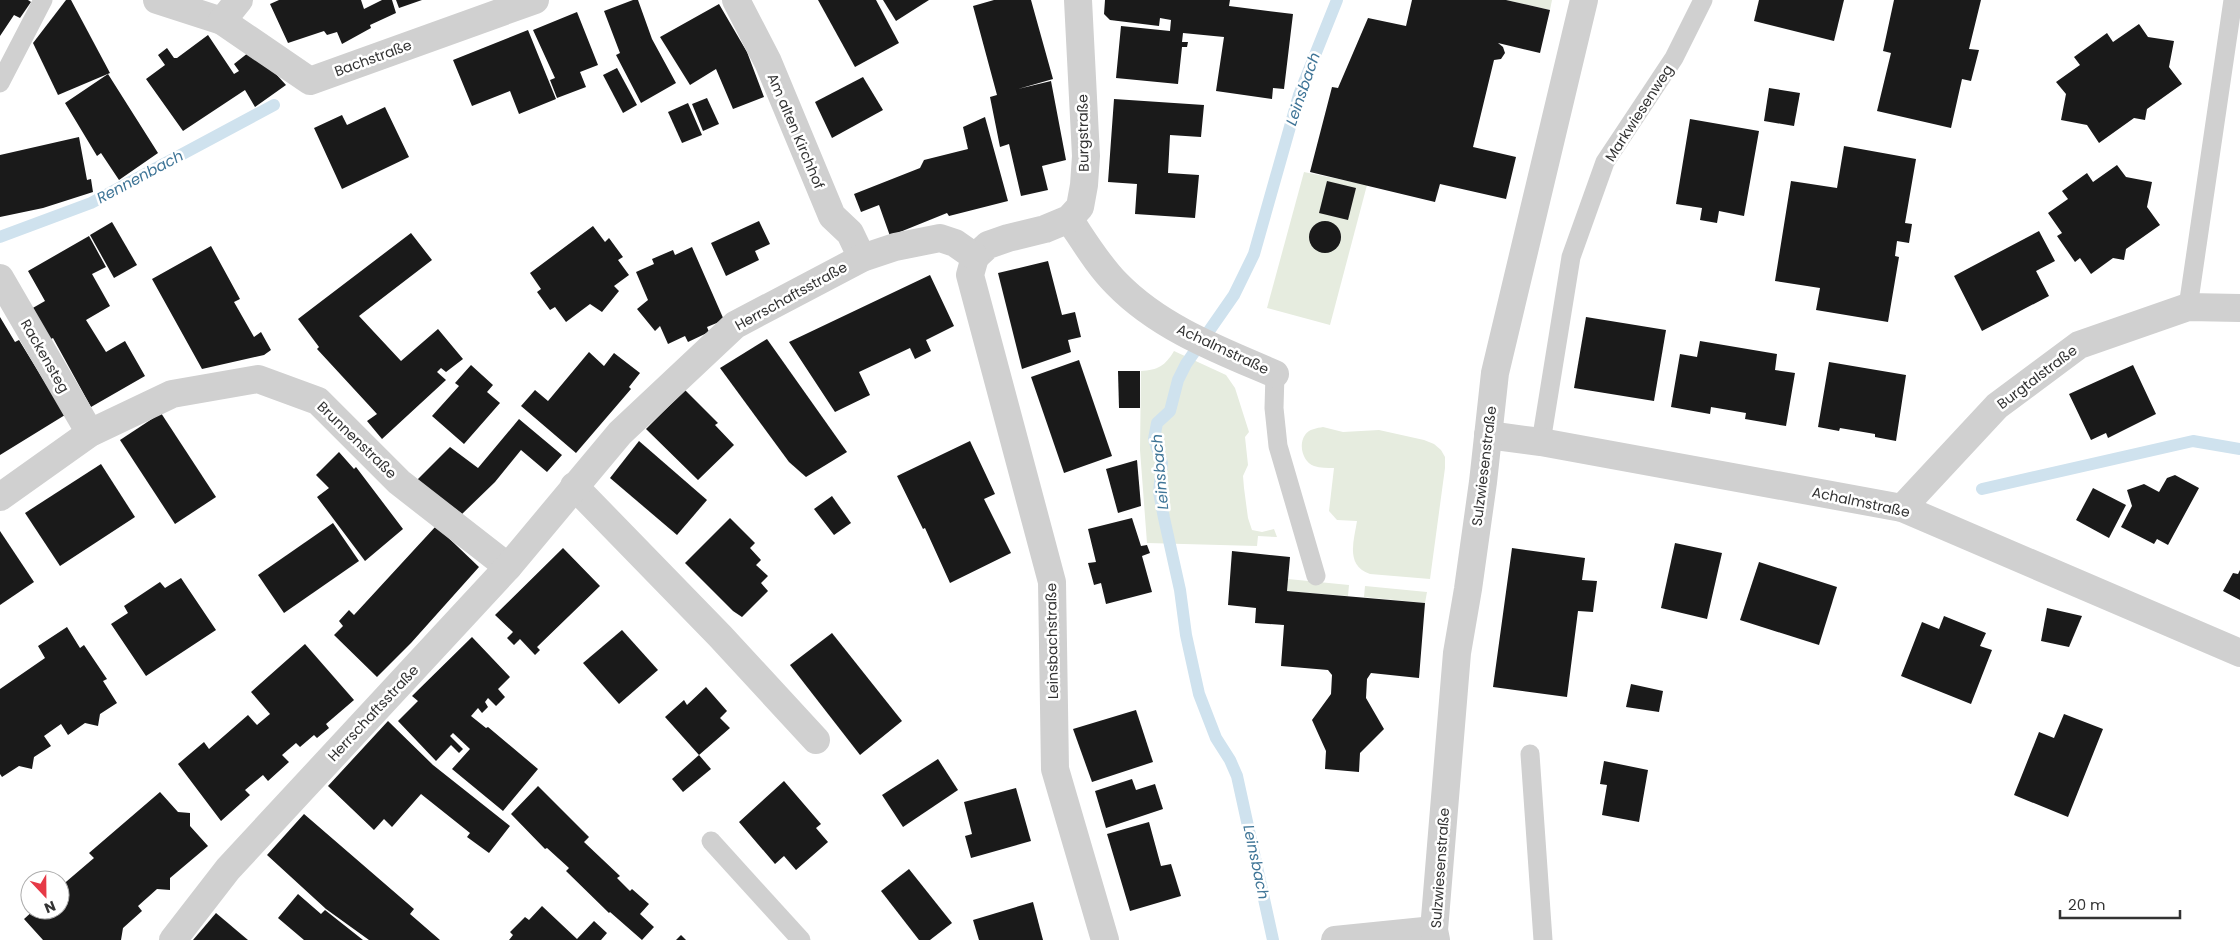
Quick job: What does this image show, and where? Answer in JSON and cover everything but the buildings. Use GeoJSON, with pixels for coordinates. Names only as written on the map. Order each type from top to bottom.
{"type":"FeatureCollection","features":[{"type":"Feature","properties":{"kind":"street"},"geometry":{"type":"LineString","coordinates":[[158,0],[222,21],[239,0]]}},
{"type":"Feature","properties":{"kind":"street","name":"Bachstraße"},"geometry":{"type":"LineString","coordinates":[[222,21],[310,81],[535,0]]}},
{"type":"Feature","properties":{"kind":"street","name":"Am alten Kirchhof"},"geometry":{"type":"LineString","coordinates":[[736,0],[768,62],[832,216],[850,233],[862,258]]}},
{"type":"Feature","properties":{"kind":"street","name":"Burgstraße"},"geometry":{"type":"LineString","coordinates":[[1069,219],[1080,207],[1086,156],[1078,0]]}},
{"type":"Feature","properties":{"kind":"street","name":"Sulzwiesenstraße"},"geometry":{"type":"LineString","coordinates":[[1435,935],[1457,653],[1468,589],[1495,373],[1584,0]]}},
{"type":"Feature","properties":{"kind":"street"},"geometry":{"type":"LineString","coordinates":[[975,257],[988,245],[1045,229],[1069,219]]}},
{"type":"Feature","properties":{"kind":"street","name":"Achalmstraße"},"geometry":{"type":"LineString","coordinates":[[1069,219],[1116,284],[1150,312],[1182,332],[1275,374]]}},
{"type":"Feature","properties":{"kind":"street","name":"Herrschaftsstraße"},"geometry":{"type":"LineString","coordinates":[[173,940],[228,869],[508,567],[620,432],[735,325],[862,258],[895,246],[940,238],[955,243],[975,257]]}},
{"type":"Feature","properties":{"kind":"street","name":"Leinsbachstraße"},"geometry":{"type":"LineString","coordinates":[[975,257],[970,275],[1052,582],[1055,769],[1105,940]]}},
{"type":"Feature","properties":{"kind":"street","name":"Rackensteg"},"geometry":{"type":"LineString","coordinates":[[0,278],[90,433]]}},
{"type":"Feature","properties":{"kind":"street","name":"Burgtalstraße"},"geometry":{"type":"LineString","coordinates":[[1902,508],[1997,406],[2079,345],[2188,307],[2240,308]]}},
{"type":"Feature","properties":{"kind":"street","name":"Brunnenstraße"},"geometry":{"type":"LineString","coordinates":[[0,497],[90,433],[172,394],[258,379],[318,400],[399,482],[508,567]]}},
{"type":"Feature","properties":{"kind":"street","name":"Achalmstraße"},"geometry":{"type":"LineString","coordinates":[[1488,435],[1541,442],[1902,508],[2240,653]]}},
{"type":"Feature","properties":{"kind":"street"},"geometry":{"type":"LineString","coordinates":[[574,486],[720,636],[816,740]]}},
{"type":"Feature","properties":{"kind":"street"},"geometry":{"type":"LineString","coordinates":[[1335,940],[1435,935]]}},
{"type":"Feature","properties":{"kind":"lane"},"geometry":{"type":"LineString","coordinates":[[0,82],[43,0]]}},
{"type":"Feature","properties":{"kind":"lane","name":"Markwiesenweg"},"geometry":{"type":"LineString","coordinates":[[1541,442],[1571,258],[1605,162],[1674,58],[1703,0]]}},
{"type":"Feature","properties":{"kind":"lane"},"geometry":{"type":"LineString","coordinates":[[2188,307],[2233,0]]}},
{"type":"Feature","properties":{"kind":"lane","name":"Achalmstraße"},"geometry":{"type":"LineString","coordinates":[[1275,374],[1274,408],[1278,446],[1316,576]]}},
{"type":"Feature","properties":{"kind":"lane"},"geometry":{"type":"LineString","coordinates":[[1530,754],[1543,940]]}},
{"type":"Feature","properties":{"kind":"lane"},"geometry":{"type":"LineString","coordinates":[[711,841],[800,940]]}},
{"type":"Feature","properties":{"kind":"shaded area"},"geometry":{"type":"Polygon","coordinates":[[[1506,0],[1552,0],[1550,10],[1506,0]]]}},
{"type":"Feature","properties":{"kind":"shaded area"},"geometry":{"type":"Polygon","coordinates":[[[1304,172],[1367,185],[1330,325],[1267,308],[1304,172]]]}},
{"type":"Feature","properties":{"kind":"shaded area"},"geometry":{"type":"Polygon","coordinates":[[[1174,351],[1226,375],[1235,388],[1249,432],[1245,437],[1248,465],[1243,476],[1248,518],[1252,530],[1262,532],[1274,529],[1277,537],[1258,536],[1257,546],[1147,543],[1140,450],[1141,371],[1152,370],[1160,366],[1174,351]]]}},
{"type":"Feature","properties":{"kind":"shaded area"},"geometry":{"type":"Polygon","coordinates":[[[1323,427],[1343,432],[1379,430],[1424,440],[1434,444],[1441,450],[1445,457],[1445,468],[1430,579],[1370,574],[1357,565],[1354,559],[1353,544],[1357,521],[1337,520],[1329,511],[1334,468],[1314,466],[1307,461],[1303,453],[1302,444],[1305,435],[1311,430],[1323,427]]]}},
{"type":"Feature","properties":{"kind":"shaded area"},"geometry":{"type":"Polygon","coordinates":[[[1288,579],[1349,585],[1348,596],[1287,591],[1288,579]]]}},
{"type":"Feature","properties":{"kind":"shaded area"},"geometry":{"type":"Polygon","coordinates":[[[1365,586],[1427,592],[1425,603],[1364,597],[1365,586]]]}},
{"type":"Feature","properties":{"kind":"waterway","name":"Leinsbach"},"geometry":{"type":"LineString","coordinates":[[1273,940],[1237,776],[1230,760],[1216,738],[1199,694],[1186,635],[1180,590],[1159,492],[1162,463],[1154,439],[1157,423],[1170,411],[1178,380],[1186,364],[1234,295],[1254,254],[1299,95],[1337,0]]}},
{"type":"Feature","properties":{"kind":"waterway","name":"Rennenbach"},"geometry":{"type":"LineString","coordinates":[[0,237],[91,203],[274,105]]}},
{"type":"Feature","properties":{"kind":"waterway"},"geometry":{"type":"LineString","coordinates":[[1982,489],[2193,441],[2240,449]]}}]}
